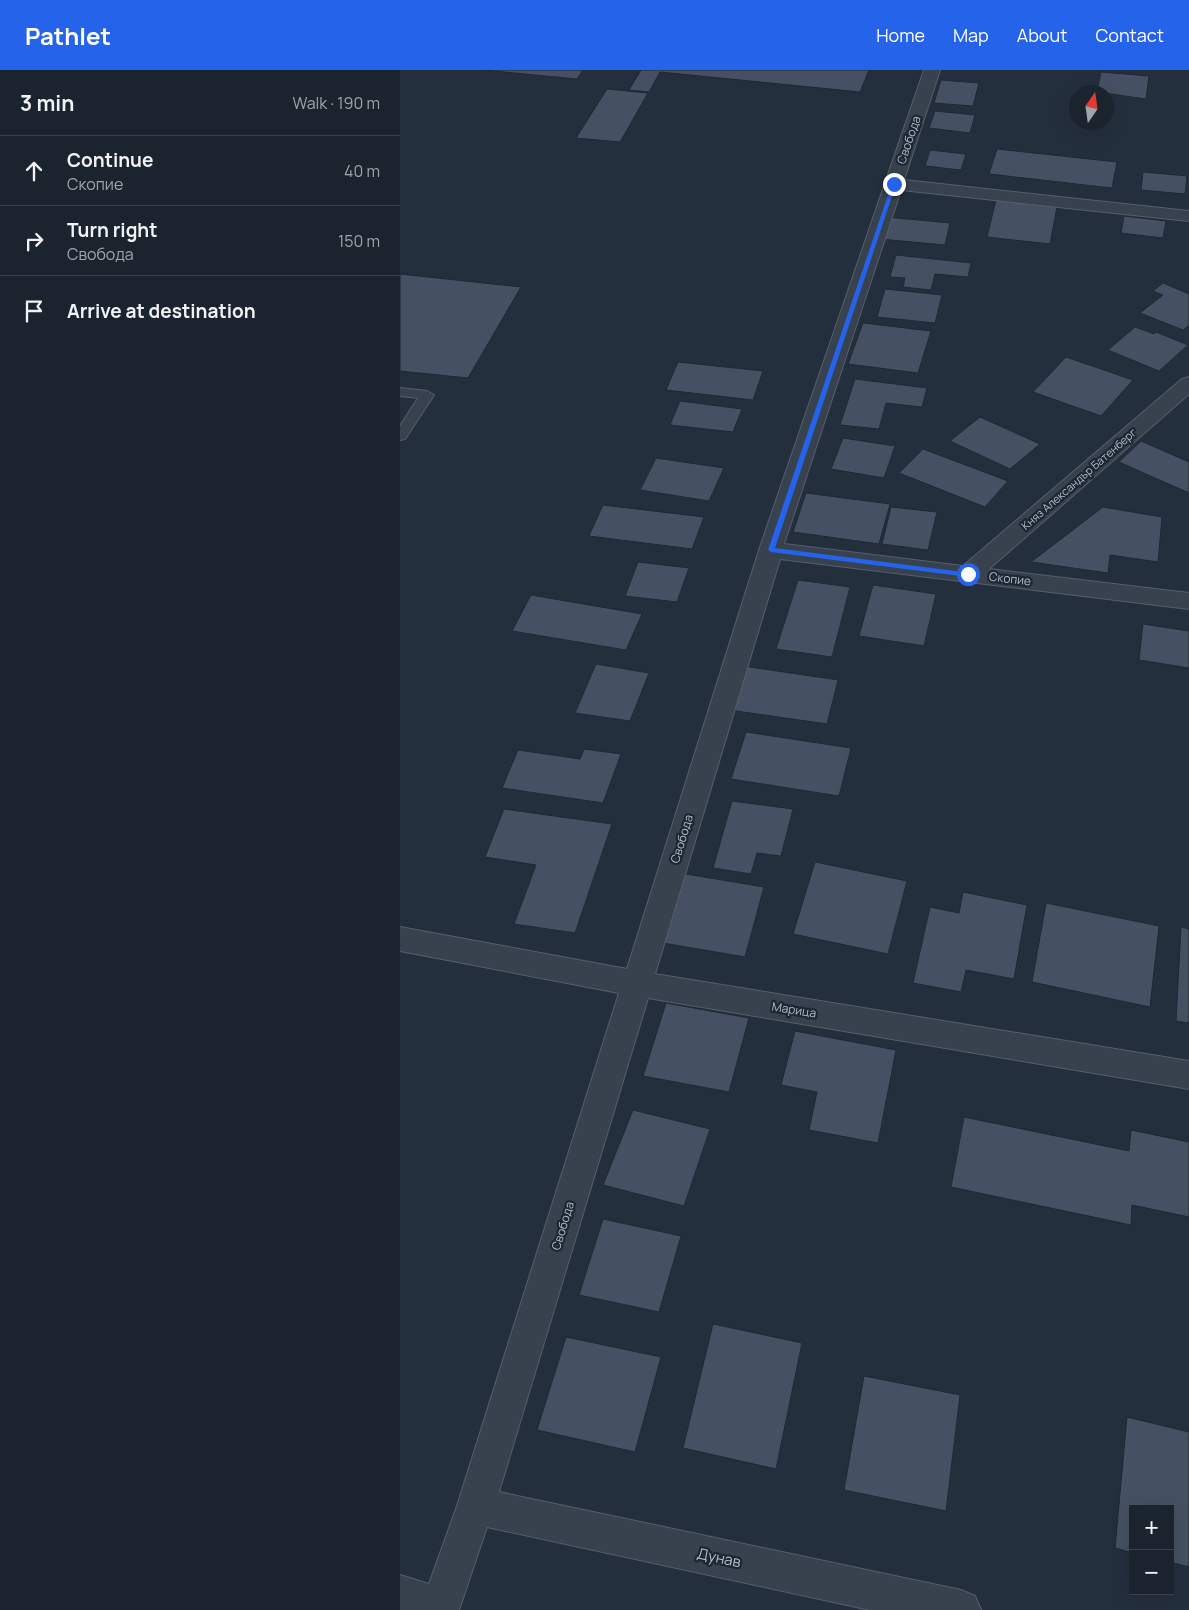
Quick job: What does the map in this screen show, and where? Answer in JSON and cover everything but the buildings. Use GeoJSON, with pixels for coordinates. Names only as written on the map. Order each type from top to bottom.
{"type":"FeatureCollection","features":[{"type":"Feature","properties":{"kind":"street","name":"Свобода"},"geometry":{"type":"LineString","coordinates":[[440,1608],[476,1506],[771,550],[932,70]]}},
{"type":"Feature","properties":{"kind":"street"},"geometry":{"type":"LineString","coordinates":[[894,184],[1189,216]]}},
{"type":"Feature","properties":{"kind":"street","name":"Княз Александър Батенберг"},"geometry":{"type":"LineString","coordinates":[[968,574],[1189,383]]}},
{"type":"Feature","properties":{"kind":"street","name":"Скопие"},"geometry":{"type":"LineString","coordinates":[[771,550],[1189,601]]}},
{"type":"Feature","properties":{"kind":"street","name":"Марица"},"geometry":{"type":"LineString","coordinates":[[400,939],[638,984],[1189,1075]]}},
{"type":"Feature","properties":{"kind":"street","name":"Дунав"},"geometry":{"type":"LineString","coordinates":[[476,1506],[961,1610]]}},
{"type":"Feature","properties":{"kind":"street"},"geometry":{"type":"LineString","coordinates":[[400,1594],[440,1608]]}},
{"type":"Feature","properties":{"kind":"lane"},"geometry":{"type":"LineString","coordinates":[[400,392],[427,395],[400,436]]}},
{"type":"Feature","properties":{"kind":"route"},"geometry":{"type":"LineString","coordinates":[[894,184],[771,550],[968,574]]}}]}
